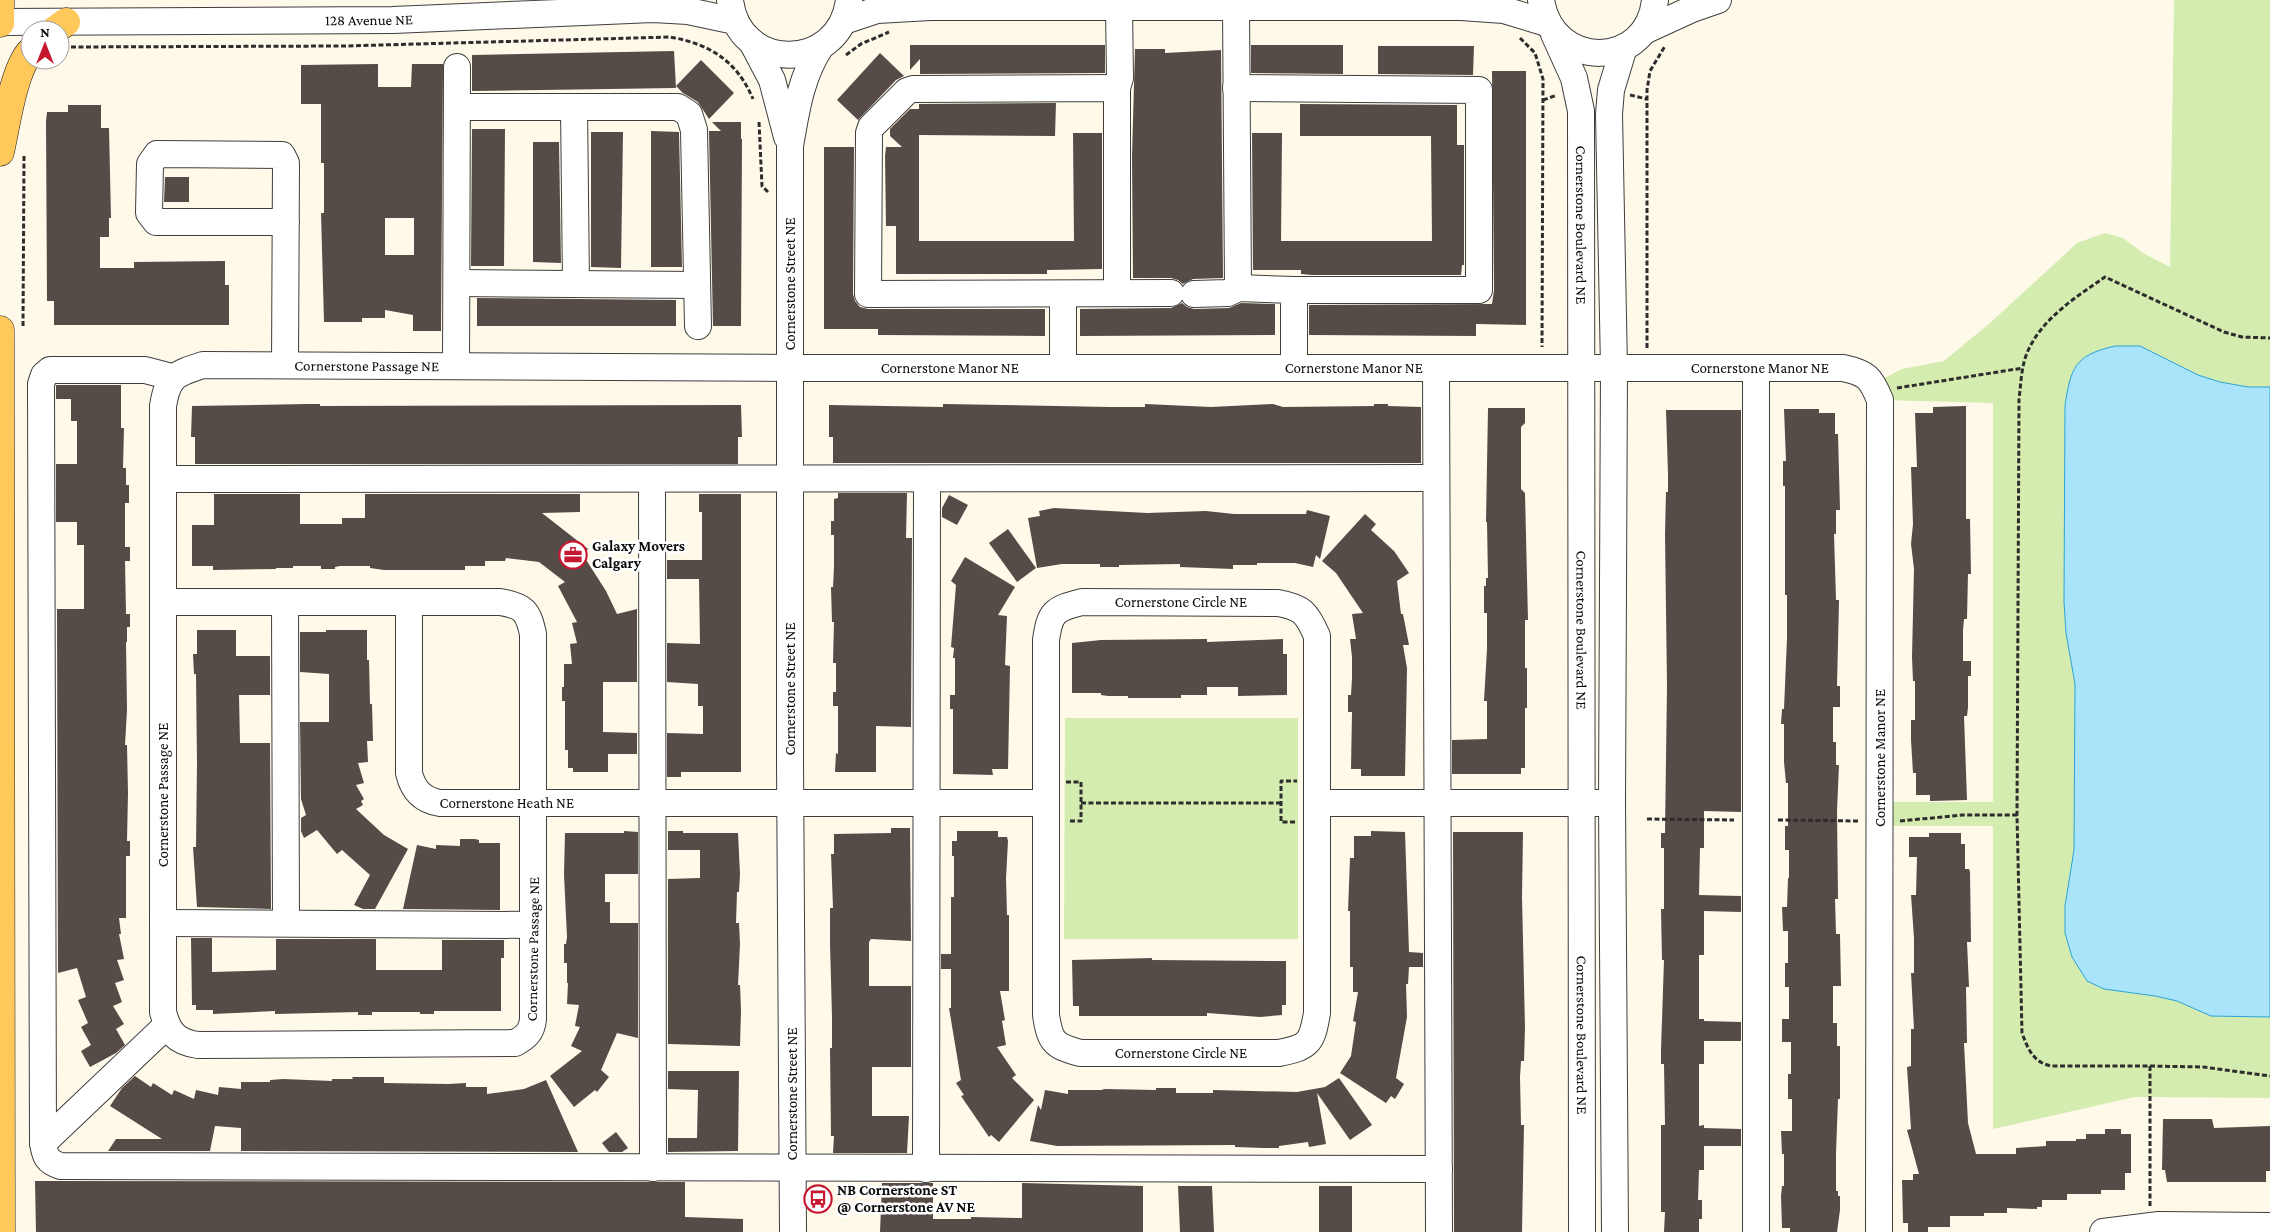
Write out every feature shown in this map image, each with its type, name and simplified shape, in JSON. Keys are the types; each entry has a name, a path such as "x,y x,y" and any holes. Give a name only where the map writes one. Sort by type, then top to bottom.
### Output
{"main road":[{"path":"0,22 0,1 12,0"},
{"path":"0,152 15,85 20,70"},
{"path":"0,330 1,1232"}],"street":[{"name":"Cornerstone Boulevard NE","path":"1616,1232 1612,803 1614,368 1610,114 1611,90 1634,39 1650,20 1655,0"},
{"path":"752,42 763,49 790,55 803,54 821,46 836,33 847,11 901,8 1483,8 1504,10 1548,19 1575,49 1600,54 1692,9 1718,0"},
{"path":"1118,293 1119,7"},
{"path":"1236,7 1238,288"},
{"name":"128 Avenue NE","path":"70,26 392,20 654,9 733,11"},
{"name":"Cornerstone Street NE","path":"733,11 772,80 790,146"},
{"name":"Cornerstone Boulevard NE","path":"1548,19 1574,78 1581,111 1582,1232"},
{"name":"128 Avenue NE","path":"0,22 20,23"},
{"name":"Cornerstone Street NE","path":"793,1232 790,803 790,146 802,84 812,59 821,46"},
{"path":"456,366 457,67"},
{"path":"1118,88 913,89 907,91 871,127 869,133 868,294 1228,293 1238,288 1294,290 1479,290 1479,90 1236,88"},
{"path":"457,107 678,107 689,114 694,130 698,326"},
{"path":"574,107 576,284"},
{"path":"285,365 286,222 286,163 282,155 157,154 150,164 149,213 156,222 286,222"},
{"path":"457,283 697,285"},
{"path":"1294,290 1294,368"},
{"path":"1063,294 1063,368"},
{"name":"Cornerstone Passage NE","path":"164,602 500,602 516,604 524,609 530,620 533,634 532,1028 525,1038 515,1043 198,1045 184,1043 172,1035 166,1026 163,1012 163,406 166,390 172,377 203,365 791,368"},
{"name":"Cornerstone Manor NE","path":"791,368 1843,368 1865,375 1874,384 1880,400 1879,1232"},
{"path":"1436,368 1439,1232"},
{"path":"1756,368 1756,1232"},
{"path":"172,377 145,370 50,370 44,375 41,384 43,1142 45,1156 52,1164 61,1166 1439,1169"},
{"path":"164,479 1436,478"},
{"path":"652,479 654,803 652,1168"},
{"path":"926,1168 927,479"},
{"path":"285,602 286,924"},
{"name":"Cornerstone Heath NE","path":"409,602 409,773 412,784 419,794 429,801 440,803 790,803"},
{"name":"Cornerstone Circle NE","path":"1082,602 1278,603 1297,606 1310,618 1317,636 1309,813 1317,1013 1313,1036 1300,1048 1279,1053 1080,1053 1062,1048 1049,1035 1046,1015 1053,812 1046,640 1049,620 1061,608 1082,602"},
{"path":"790,803 926,803 1053,812"},
{"path":"1309,813 1438,803 1612,803"},
{"path":"163,923 533,925"},
{"path":"43,1142 166,1026"},
{"path":"2103,1232 2150,1226 2176,1229 2270,1226"}],"path":[{"path":"1647,368 1647,90 1650,71 1657,56 1669,42"},
{"path":"2270,338 2242,337 2224,332 2105,277 2072,300 2055,315 2040,333 2028,352 2023,368 2019,399 2017,815 2022,1033 2028,1049 2041,1064 2050,1066 2203,1067 2270,1076"},
{"path":"1876,391 2023,368"},
{"path":"1300,781 1281,781 1281,822 1309,813"},
{"path":"1053,812 1081,821 1081,782 1060,782"},
{"path":"1081,803 1281,803"},
{"path":"1647,819 1910,821 1963,815 2017,815"},
{"path":"2150,1066 2150,1226"}],"green space":[{"path":"2174,0 2270,0 2270,1098 2135,1097 1993,1129 1993,826 1880,826 1880,802 1993,802 1993,403 1880,400 1873,384 1902,369 1944,361 1990,323 2077,243 2105,233 2123,238 2143,253 2170,267"},
{"path":"1065,718 1298,718 1298,939 1064,939"}],"water":[{"path":"2115,346 2140,346 2198,375 2220,382 2248,387 2270,387 2270,1017 2211,1016 2177,1001 2104,989 2087,981 2072,957 2065,933 2065,906 2074,850 2075,684 2066,633 2064,602 2065,405 2070,381 2077,365 2091,354"}],"building":[{"path":"910,45 1105,45 1105,73 920,74 920,59 910,70"},
{"path":"1251,45 1343,45 1343,74 1251,73"},
{"path":"1378,46 1474,46 1473,75 1378,74"},
{"path":"1135,49 1165,49 1165,53 1221,50 1223,278 1193,279 1183,284 1171,278 1133,278 1132,156"},
{"path":"674,51 676,88 472,91 472,55"},
{"path":"880,53 904,76 896,80 858,120 837,100"},
{"path":"701,60 734,93 709,119 698,102 683,93 676,86"},
{"path":"378,64 378,87 411,87 412,64 443,64 441,331 413,331 413,315 385,310 385,318 362,318 362,322 324,322 321,213 324,213 324,163 321,163 321,104 301,104 301,65","holes":["385,218 414,218 414,255 385,255"]},
{"path":"1492,71 1526,71 1526,325 1476,324 1476,336 1309,335 1309,305 1492,304 1494,290"},
{"path":"1056,103 1055,136 919,135 919,241 1074,241 1073,133 1102,133 1102,269 1047,270 1047,274 896,274 896,226 886,226 885,156 886,147 902,147 890,136 890,129 910,109 919,109 919,104"},
{"path":"1300,104 1457,105 1457,145 1464,145 1464,265 1462,265 1461,275 1312,275 1301,274 1301,270 1253,270 1252,133 1282,133 1281,241 1432,241 1431,136 1300,136"},
{"path":"68,105 101,105 101,128 109,128 111,218 109,218 109,237 100,237 100,268 134,268 134,262 225,261 225,285 229,285 229,325 54,325 54,301 47,301 46,121 47,112 68,112"},
{"path":"712,122 741,122 741,326 713,326 709,131 721,131"},
{"path":"472,129 505,129 504,266 471,266"},
{"path":"651,131 679,132 682,267 651,267"},
{"path":"591,132 623,132 621,268 591,267"},
{"path":"533,142 559,142 561,263 533,262"},
{"path":"824,147 854,147 853,294 855,301 860,307 868,309 1045,309 1045,336 878,335 878,329 824,329"},
{"path":"165,177 189,177 189,202 164,202"},
{"path":"477,298 676,300 676,326 477,326"},
{"path":"1182,303 1194,309 1229,308 1241,303 1275,304 1275,335 1080,336 1080,309 1171,308"},
{"path":"56,385 121,385 121,428 124,428 123,468 126,468 126,485 129,485 129,503 125,503 125,547 130,547 130,561 125,561 126,614 130,614 130,627 127,627 126,642 127,710 125,745 127,745 128,793 127,841 130,841 130,856 126,856 126,918 119,918 121,934 119,934 124,959 117,960 124,980 115,983 122,1002 113,1006 124,1024 116,1029 125,1045 116,1053 90,1067 81,1051 91,1045 81,1027 88,1023 78,1000 86,997 77,968 58,973 57,609 84,609 84,545 77,545 77,522 56,522 56,464 77,464 77,421 71,421 71,399 56,399"},
{"path":"320,404 320,406 741,405 742,437 738,437 738,464 195,464 195,437 191,437 192,406"},
{"path":"943,404 1145,407 1145,404 1211,407 1273,404 1283,407 1374,406 1374,404 1388,404 1388,406 1421,407 1421,463 833,463 833,437 829,437 829,405 943,407"},
{"path":"1966,406 1966,519 1970,519 1971,574 1968,574 1967,619 1964,619 1963,630 1963,661 1971,661 1971,676 1968,676 1967,716 1964,716 1967,800 1930,801 1930,795 1916,795 1916,773 1913,773 1911,740 1911,720 1915,720 1915,681 1913,681 1912,657 1914,569 1911,544 1913,524 1911,467 1917,467 1915,413 1933,413 1933,407"},
{"path":"1488,408 1525,408 1525,423 1521,427 1521,489 1525,493 1528,620 1525,620 1527,708 1525,708 1525,768 1521,768 1521,774 1452,774 1452,740 1487,739 1487,701 1484,701 1487,613 1484,613 1484,586 1486,586 1486,578 1488,578 1486,522"},
{"path":"1784,409 1819,409 1819,413 1835,413 1835,434 1838,434 1840,510 1836,510 1836,534 1834,534 1836,600 1839,600 1837,686 1840,686 1840,707 1833,707 1833,742 1836,742 1836,765 1839,765 1837,811 1838,899 1835,899 1836,934 1840,934 1841,986 1833,986 1833,1023 1837,1023 1837,1046 1840,1046 1836,1191 1838,1191 1838,1196 1840,1196 1840,1210 1837,1232 1790,1232 1790,1228 1782,1228 1781,1196 1782,1186 1784,1186 1784,1154 1782,1154 1781,1131 1792,1131 1792,1099 1788,1099 1788,1074 1791,1074 1791,1042 1782,1042 1782,1019 1789,1019 1789,987 1785,987 1785,963 1788,963 1788,931 1783,931 1782,907 1787,907 1789,878 1789,850 1785,850 1785,826 1788,826 1788,783 1786,783 1784,762 1784,724 1781,724 1782,709 1784,709 1787,638 1785,486 1783,486 1783,461 1786,461"},
{"path":"1666,410 1741,410 1741,812 1704,811 1704,848 1700,848 1699,895 1741,896 1741,912 1704,911 1704,955 1699,955 1699,1019 1704,1019 1704,1021 1741,1022 1741,1041 1704,1041 1704,1064 1699,1064 1699,1126 1704,1125 1704,1128 1741,1129 1741,1146 1704,1146 1704,1170 1699,1170 1698,1200 1702,1200 1702,1219 1699,1219 1699,1232 1664,1232 1665,1212 1661,1212 1661,1125 1665,1125 1664,1064 1661,1064 1664,960 1662,960 1661,909 1664,909 1664,848 1661,848 1661,833 1665,833 1667,686 1665,534 1668,475"},
{"path":"838,493 907,493 906,538 912,538 911,727 876,726 876,772 835,772 836,753 838,754 838,706 833,706 833,692 836,692 836,663 833,663 834,622 832,622 831,587 833,587 834,535 831,535 831,521 834,521 834,499 838,498"},
{"path":"214,494 300,494 300,524 342,524 342,518 365,518 365,494 580,494 580,512 542,513 588,549 583,555 606,591 617,614 637,609 637,682 603,682 603,732 637,733 637,754 608,754 608,772 573,772 573,768 568,768 568,750 565,750 565,701 562,701 562,687 564,687 564,664 572,664 570,644 577,643 572,623 577,622 558,586 565,582 539,562 506,558 505,561 485,561 485,566 465,566 465,570 384,570 370,568 370,566 340,566 335,567 335,569 321,569 321,566 293,566 293,568 276,569 213,570 213,566 192,566 192,525 214,525"},
{"path":"699,494 741,494 741,772 681,772 681,777 667,777 667,733 703,734 703,706 698,706 698,684 667,682 667,643 700,644 699,579 667,579 667,560 702,560 702,512 699,512"},
{"path":"949,495 968,505 957,525 942,517 942,508"},
{"path":"1054,508 1147,513 1206,511 1234,514 1306,514 1307,510 1330,516 1320,559 1316,555 1313,567 1295,563 1257,563 1257,565 1233,565 1233,569 1180,567 1180,564 1100,567 1100,564 1062,564 1037,568 1028,518 1040,516 1039,511"},
{"path":"1365,514 1376,524 1371,530 1394,551 1409,573 1397,581 1401,614 1403,614 1409,645 1403,645 1407,668 1405,776 1361,776 1361,769 1351,769 1352,712 1348,712 1348,695 1351,695 1352,678 1350,639 1356,639 1352,614 1363,613 1336,573 1322,561"},
{"path":"1008,529 1036,568 1017,582 989,543"},
{"path":"965,557 1015,587 998,615 1007,616 1005,665 1010,666 1008,769 992,769 993,775 953,774 953,709 950,709 950,695 955,695 955,658 953,658 954,648 951,647 956,585 951,581"},
{"path":"197,630 236,630 236,656 270,656 270,695 239,695 240,743 270,743 271,909 197,907 193,847 196,847 197,763 196,674 194,674 193,654 197,654"},
{"path":"326,630 367,630 367,660 369,660 373,741 367,741 368,762 358,763 364,783 356,785 364,799 361,801 363,805 356,809 384,835 408,849 375,909 363,909 354,905 370,875 342,850 337,854 317,830 304,838 301,831 301,818 306,815 301,799 300,722 329,722 329,674 300,672 300,632 326,632"},
{"path":"1207,639 1207,642 1283,639 1283,654 1287,654 1287,695 1238,696 1238,687 1207,687 1207,695 1181,695 1181,698 1128,698 1128,696 1101,695 1101,693 1072,693 1072,643 1101,640"},
{"path":"891,828 910,828 911,941 871,939 869,942 869,986 911,986 911,1067 872,1067 872,1116 909,1116 907,1153 833,1153 834,1136 831,1136 830,1048 832,1048 832,1017 830,908 833,908 831,854 834,854 834,834 891,833"},
{"path":"624,831 638,832 638,874 605,874 605,902 610,902 610,923 638,923 638,1038 617,1033 601,1070 609,1077 597,1092 595,1090 574,1107 550,1076 582,1051 571,1046 580,1027 575,1026 579,1005 567,1004 567,963 564,963 564,944 566,944 567,937 564,875 565,833 624,833"},
{"path":"668,831 683,831 683,833 738,833 740,874 739,892 737,892 736,923 739,923 740,944 738,985 740,985 741,1011 740,1046 668,1044 668,879 700,878 700,850 668,850"},
{"path":"957,831 998,831 998,837 1007,837 1008,841 1006,878 1007,915 1009,915 1009,991 1000,991 1005,1020 1002,1021 1006,1045 997,1047 1016,1075 1012,1078 1034,1100 999,1142 991,1135 989,1137 961,1096 964,1095 956,1083 961,1080 949,1008 951,1008 951,969 941,969 941,954 951,954 951,897 954,897 952,841 957,841"},
{"path":"1371,831 1405,832 1409,952 1423,953 1423,967 1409,967 1408,984 1406,984 1407,1017 1396,1078 1404,1084 1395,1099 1391,1096 1386,1103 1340,1073 1351,1056 1356,1022 1353,1021 1358,992 1353,992 1353,967 1350,967 1350,911 1348,911 1350,858 1354,858 1354,836 1371,836"},
{"path":"1453,832 1523,832 1522,897 1525,1028 1524,1061 1521,1061 1520,1077 1521,1125 1524,1125 1522,1232 1454,1232"},
{"path":"1929,833 1961,833 1961,844 1965,844 1965,869 1969,869 1970,872 1971,942 1967,942 1969,987 1966,987 1967,1043 1964,1043 1968,1123 1976,1154 2016,1154 2016,1148 2046,1146 2046,1141 2076,1141 2076,1139 2086,1139 2086,1134 2105,1134 2105,1129 2121,1129 2121,1134 2131,1134 2131,1173 2125,1173 2125,1190 2101,1190 2101,1194 2067,1194 2067,1200 2042,1200 2042,1207 2037,1207 2037,1209 2007,1208 2007,1213 1984,1213 1984,1216 1950,1216 1950,1227 1928,1227 1928,1232 1908,1232 1908,1223 1903,1223 1902,1180 1913,1180 1913,1174 1919,1174 1907,1130 1911,1129 1907,1067 1911,1066 1911,1029 1914,1029 1911,973 1914,973 1914,938 1911,895 1916,895 1917,857 1909,857 1909,837 1929,837"},
{"path":"460,839 475,839 479,840 479,843 500,843 500,910 403,909 417,845 436,849 436,845 460,846"},
{"path":"191,938 212,938 212,972 276,970 276,939 376,939 376,970 442,970 442,940 504,940 504,958 501,958 501,1011 434,1011 434,1014 420,1014 420,1012 372,1012 372,1015 358,1015 358,1012 275,1014 275,1011 213,1014 213,1010 196,1010 196,1005 192,1005"},
{"path":"1152,958 1152,960 1286,961 1286,1005 1282,1005 1282,1015 1260,1017 1207,1013 1207,1016 1079,1016 1079,1006 1073,1006 1072,960"},
{"path":"668,1071 739,1071 738,1151 668,1152 668,1138 697,1138 698,1090 668,1089"},
{"path":"135,1076 151,1087 153,1083 172,1095 174,1090 194,1099 196,1090 218,1095 219,1087 241,1089 241,1082 270,1082 270,1080 283,1079 332,1081 332,1079 353,1079 352,1077 384,1077 384,1083 466,1083 466,1087 487,1087 487,1094 524,1089 546,1080 578,1152 241,1151 241,1128 215,1126 210,1151 108,1151 116,1139 162,1139 110,1106 122,1088"},
{"path":"1339,1078 1372,1125 1350,1140 1317,1093 1326,1144 1309,1147 1308,1142 1279,1146 1279,1148 1263,1148 1235,1147 1235,1145 1057,1146 1030,1141 1038,1105 1041,1110 1045,1090 1068,1094 1068,1090 1156,1090 1156,1088 1176,1088 1176,1093 1213,1093 1213,1090 1297,1092 1325,1087"},
{"path":"2163,1119 2212,1119 2214,1128 2270,1126 2270,1171 2266,1171 2266,1182 2167,1182 2165,1170 2162,1170"},
{"path":"616,1132 628,1148 622,1152 609,1152 602,1143"},
{"path":"35,1181 685,1182 685,1217 743,1219 743,1232 36,1232"},
{"path":"882,1183 933,1183 933,1219 971,1219 971,1217 1022,1218 1022,1183 1143,1186 1143,1232 880,1232"},
{"path":"1178,1186 1212,1186 1214,1232 1180,1232"},
{"path":"1319,1186 1352,1186 1352,1232 1319,1232"}],"place":[{"name":"Galaxy Movers Calgary","path":"573,555"},
{"name":"NB Cornerstone ST @ Cornerstone AV NE","path":"818,1199"}]}
